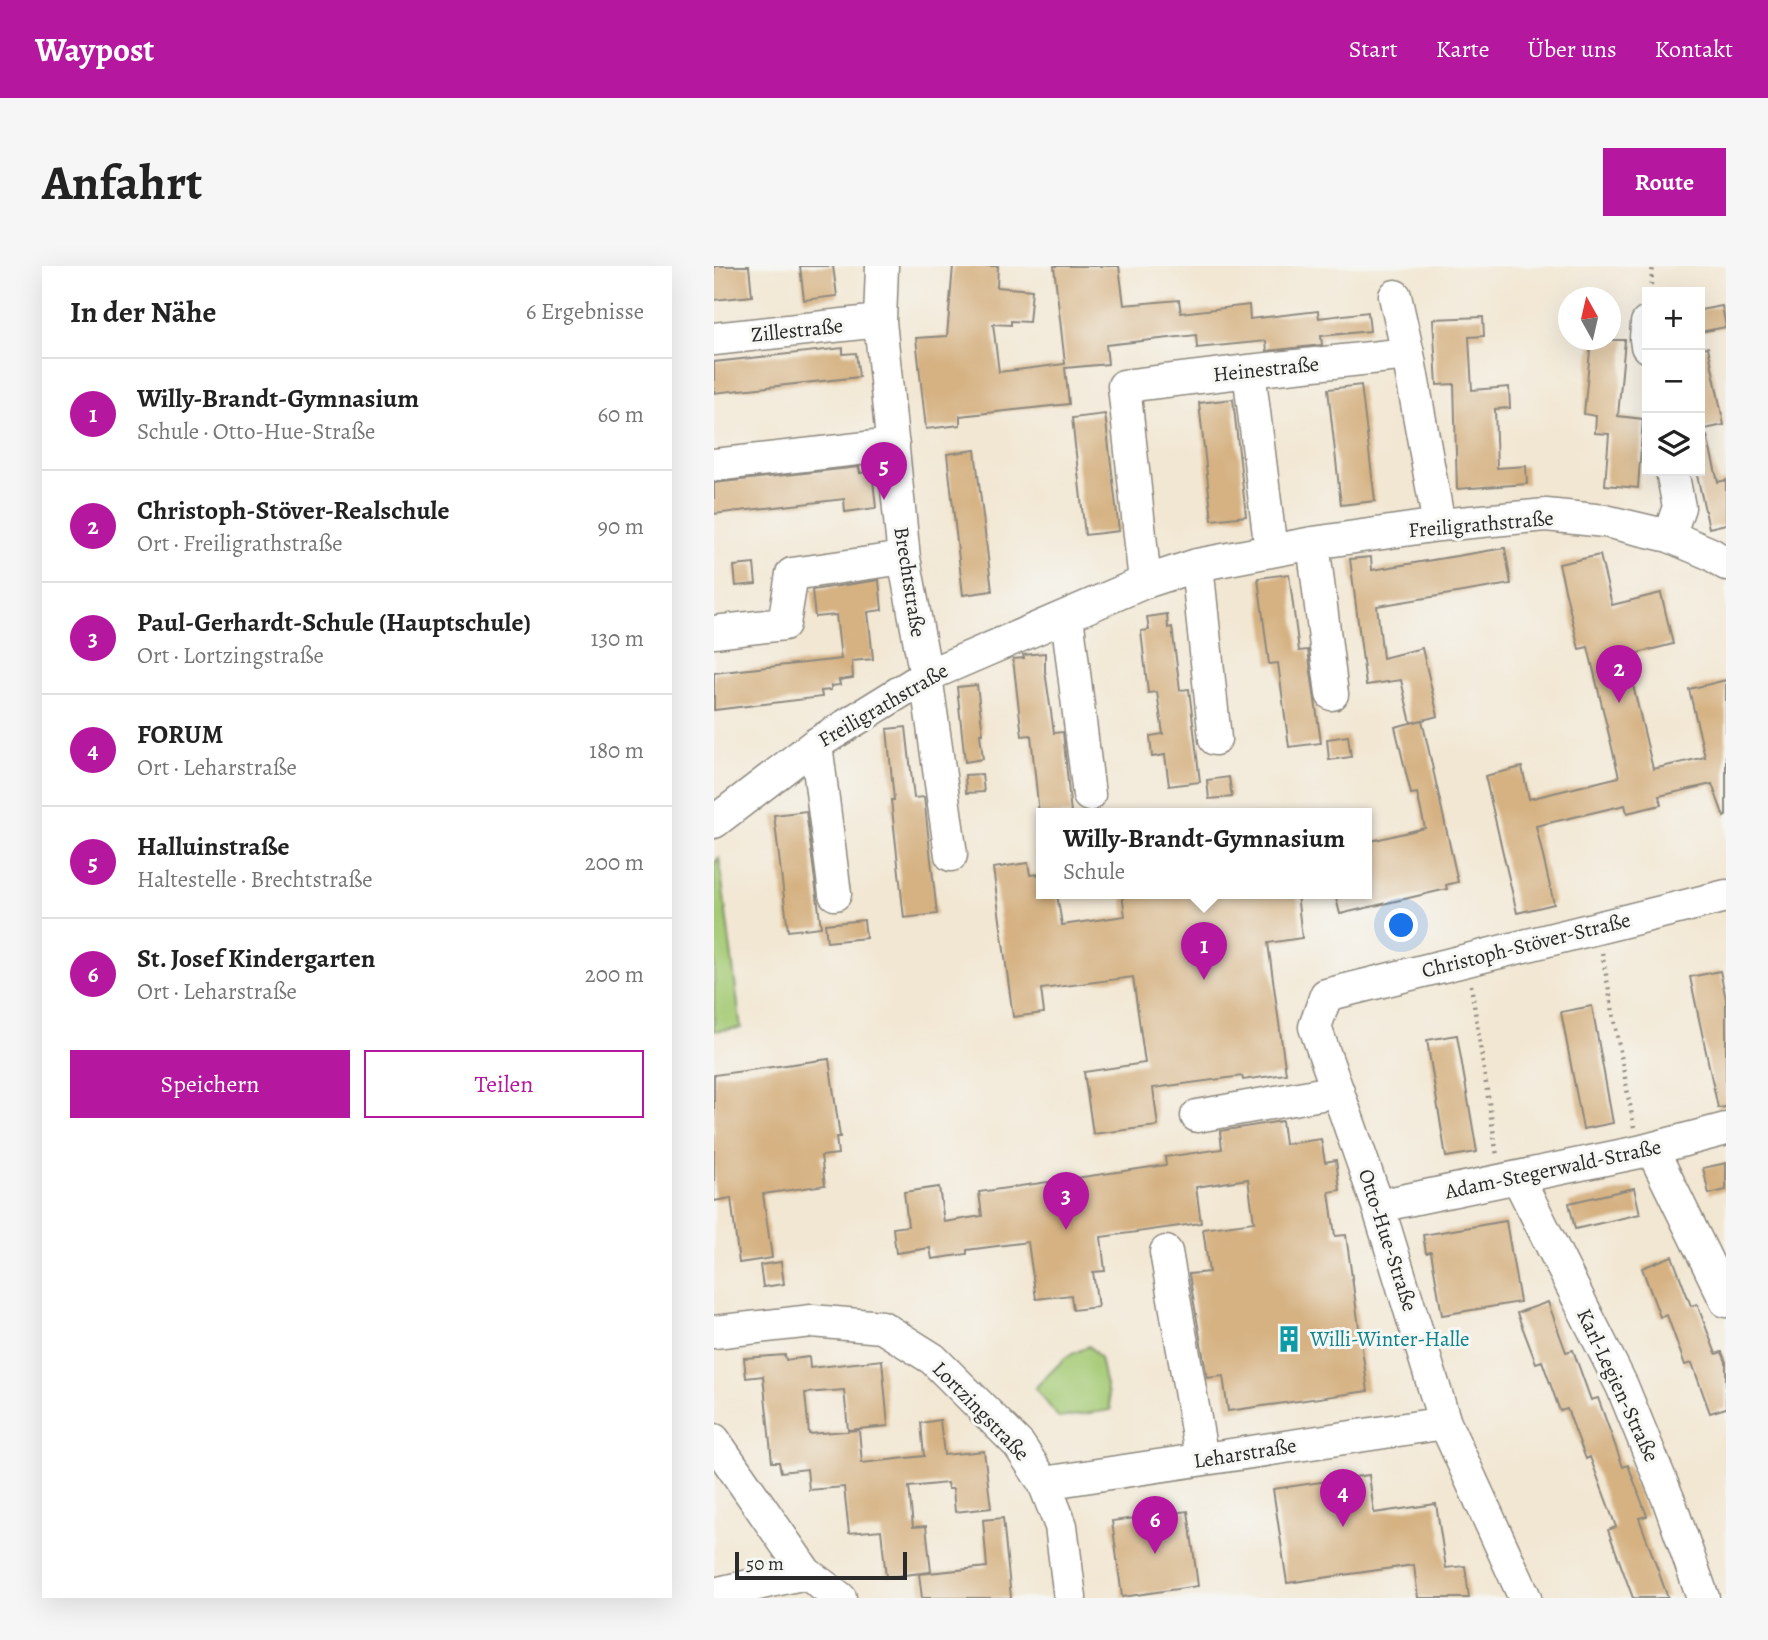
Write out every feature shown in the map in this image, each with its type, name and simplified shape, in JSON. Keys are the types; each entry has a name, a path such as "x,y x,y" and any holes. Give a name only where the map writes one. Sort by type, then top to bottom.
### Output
{"street":[{"name":"Brechtstraße","path":"882,266 880,321 904,558 926,676 950,855"},
{"path":"1395,296 1439,526"},
{"name":"Zillestraße","path":"714,339 880,321"},
{"name":"Heinestraße","path":"1145,582 1124,386 1408,354"},
{"path":"1249,371 1271,551"},
{"path":"714,465 893,445"},
{"path":"1669,536 1679,507 1673,476"},
{"name":"Freiligrathstraße","path":"714,822 816,744 926,676 1145,582 1197,565 1313,543 1546,515 1605,521 1669,536 1711,554 1726,564"},
{"path":"1313,543 1332,694"},
{"path":"714,632 784,624 792,573 904,558"},
{"path":"1197,565 1215,739"},
{"path":"1067,616 1089,795"},
{"path":"816,744 835,894"},
{"name":"Christoph-Stöver-Straße","path":"1326,995 1726,896"},
{"name":"Otto-Hue-Straße","path":"1326,995 1315,1027 1378,1206 1445,1423 1525,1598"},
{"path":"1197,1115 1338,1091"},
{"name":"Adam-Stegerwald-Straße","path":"1378,1206 1646,1151 1726,1129"},
{"path":"1646,1151 1726,1301"},
{"name":"Karl-Legien-Straße","path":"1510,1180 1622,1386 1669,1501 1703,1598"},
{"path":"1166,1252 1202,1459"},
{"name":"Lortzingstraße","path":"714,1332 812,1321 882,1327 933,1359 1019,1445 1044,1483 1061,1526 1070,1598"},
{"name":"Leharstraße","path":"1044,1483 1445,1423"},
{"path":"714,1440 806,1573 840,1598"},
{"path":"714,1594 806,1573"}],"path":[{"path":"1651,287 1653,266"},
{"path":"1597,928 1646,1151"},
{"path":"1467,960 1510,1180"}],"green space":[{"path":"719,858 741,1028 714,1031 714,863"},
{"path":"1089,1346 1100,1358 1111,1410 1059,1418 1035,1388 1066,1357"}],"building":[{"path":"714,266 749,266 752,296 714,300"},
{"path":"800,266 833,266 837,296 804,300"},
{"path":"953,266 998,266 997,287 1032,290 1029,322 993,324 999,372 1065,364 1054,266 1119,266 1124,305 1179,300 1181,313 1249,305 1250,319 1318,311 1319,318 1368,312 1370,331 1321,336 1322,345 1267,351 1266,341 1197,348 1196,335 1106,345 1108,364 1065,368 1069,404 960,416 960,425 926,429 916,338 947,336"},
{"path":"1722,306 1726,327 1705,331 1705,309"},
{"path":"1483,317 1484,336 1469,337 1472,390 1509,387 1510,408 1495,409 1497,468 1526,466 1527,484 1457,489 1454,384 1437,385 1433,319"},
{"path":"1621,340 1625,340 1618,416 1642,419 1638,488 1605,485 1609,434 1595,433 1596,416 1584,414 1590,350 1621,350"},
{"path":"1708,347 1724,425 1705,429 1705,350"},
{"path":"843,348 843,354 856,353 859,377 714,393 714,362"},
{"path":"1361,385 1375,501 1341,505 1328,389"},
{"path":"1233,399 1246,516 1212,520 1199,403"},
{"path":"1105,414 1119,531 1085,535 1072,418"},
{"path":"1705,436 1718,482 1726,480 1726,524 1709,528 1697,476 1705,476"},
{"path":"975,450 992,591 963,595 947,454"},
{"path":"859,467 860,473 872,471 876,508 845,512 844,499 714,514 714,483"},
{"path":"1505,548 1511,584 1377,606 1383,658 1422,648 1438,716 1411,723 1401,680 1366,685 1350,559 1371,557 1372,570"},
{"path":"1600,555 1612,605 1661,593 1673,644 1626,656 1653,769 1705,757 1689,689 1726,680 1726,816 1724,817 1712,784 1659,796 1661,805 1627,813 1625,805 1536,826 1554,904 1517,913 1485,776 1522,767 1529,799 1619,777 1588,647 1579,649 1559,564"},
{"path":"754,564 756,584 736,586 734,566"},
{"path":"1289,574 1299,651 1308,650 1321,743 1289,747 1278,663 1269,664 1258,578"},
{"path":"879,580 882,610 868,612 873,659 852,661 853,678 839,680 840,685 821,691 822,697 714,710 714,673 841,659 836,615 815,617 812,590"},
{"path":"1167,614 1168,628 1172,627 1180,690 1189,689 1200,782 1169,786 1165,755 1152,757 1150,736 1163,734 1157,692 1148,693 1141,631 1149,630 1147,617"},
{"path":"1045,653 1054,733 1063,732 1070,808 1038,808 1031,735 1022,736 1013,659 1024,658 1023,655"},
{"path":"977,685 983,759 965,762 957,687"},
{"path":"1422,720 1458,882 1446,885 1447,889 1340,914 1336,899 1372,899 1372,841 1425,828 1417,793 1411,794 1395,727"},
{"path":"906,727 914,798 924,797 937,914 904,918 891,800 894,800 887,729"},
{"path":"1348,736 1351,757 1329,760 1327,739"},
{"path":"982,774 984,792 966,793 965,775"},
{"path":"1229,777 1232,797 1209,799 1207,780"},
{"path":"806,811 821,927 788,931 774,815"},
{"path":"1028,863 1030,875 1036,874 1036,899 1058,899 1062,925 1125,916 1123,899 1298,899 1302,938 1268,943 1286,1074 1243,1080 1242,1076 1153,1088 1158,1126 1093,1134 1084,1072 1145,1063 1133,977 1041,989 1044,1013 1013,1017 993,868"},
{"path":"864,920 866,938 827,942 825,924"},
{"path":"1720,971 1726,999 1726,1107 1718,1108 1690,977"},
{"path":"1592,1006 1613,1123 1583,1129 1561,1012"},
{"path":"1457,1035 1477,1152 1446,1157 1427,1040"},
{"path":"829,1059 840,1137 836,1137 838,1154 821,1156 825,1185 763,1194 772,1258 739,1263 731,1198 714,1201 714,1075"},
{"path":"1282,1121 1285,1144 1321,1139 1325,1162 1336,1160 1340,1190 1329,1192 1335,1236 1346,1235 1368,1391 1228,1411 1223,1376 1207,1378 1189,1274 1209,1272 1203,1229 1254,1222 1248,1179 1196,1187 1201,1223 1101,1237 1105,1271 1093,1272 1098,1307 1073,1310 1071,1295 1036,1299 1028,1242 967,1250 967,1254 932,1259 930,1248 896,1253 893,1228 908,1226 904,1192 939,1187 944,1222 982,1216 979,1192 1166,1165 1165,1157 1222,1149 1220,1131"},
{"path":"1726,1163 1726,1190 1709,1194 1703,1168"},
{"path":"1634,1188 1640,1214 1575,1229 1569,1203"},
{"path":"1506,1221 1520,1302 1442,1315 1431,1252 1426,1253 1423,1235"},
{"path":"1672,1256 1691,1306 1697,1304 1716,1354 1722,1352 1726,1362 1726,1408 1710,1413 1692,1363 1685,1365 1667,1315 1660,1317 1642,1268"},
{"path":"781,1262 784,1284 763,1287 760,1265"},
{"path":"1548,1302 1566,1352 1573,1350 1591,1400 1598,1398 1623,1467 1628,1465 1647,1516 1639,1518 1668,1598 1633,1598 1608,1530 1616,1527 1590,1457 1586,1459 1567,1409 1560,1411 1542,1361 1536,1363 1517,1313"},
{"path":"785,1355 786,1360 809,1357 810,1368 882,1360 888,1426 848,1430 844,1390 805,1393 809,1434 859,1430 862,1463 924,1456 921,1423 940,1420 944,1455 984,1451 991,1508 955,1512 953,1489 948,1489 947,1483 909,1487 913,1527 926,1526 931,1572 886,1577 881,1530 849,1533 844,1487 809,1490 807,1469 781,1472 779,1462 772,1462 763,1376 746,1378 744,1358"},
{"path":"1369,1475 1374,1513 1436,1504 1446,1568 1465,1566 1469,1598 1418,1598 1414,1565 1287,1583 1273,1489"},
{"path":"1188,1511 1198,1586 1122,1597 1112,1521"},
{"path":"1003,1518 1011,1598 922,1598 919,1574 987,1567 983,1520"}],"place":[{"name":"Halluinstraße","path":"884,500"},
{"name":"Christoph-Stöver-Realschule","path":"1619,703"},
{"name":"Willy-Brandt-Gymnasium","path":"1204,980"},
{"name":"Paul-Gerhardt-Schule (Hauptschule)","path":"1066,1230"},
{"name":"Willi-Winter-Halle","path":"1289,1339"},
{"name":"FORUM","path":"1343,1527"},
{"name":"St. Josef Kindergarten","path":"1155,1554"}]}
